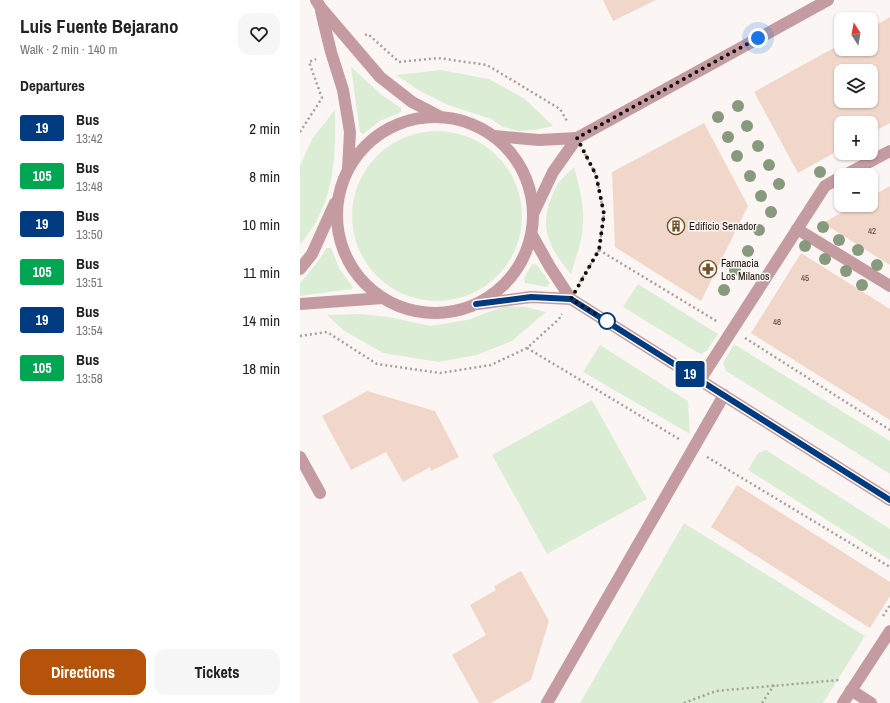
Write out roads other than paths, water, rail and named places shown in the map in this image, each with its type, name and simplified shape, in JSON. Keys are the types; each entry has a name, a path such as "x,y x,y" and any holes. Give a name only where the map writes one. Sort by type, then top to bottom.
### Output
{"street":[{"path":"494,136 539,140 577,138 828,0"},
{"path":"318,4 380,77 412,102 439,116 468,122 494,136 515,156 529,183 534,212 532,235 521,263 502,287 476,304"},
{"path":"318,4 343,90 350,132 348,168"},
{"path":"300,269 312,254 348,168 364,146 386,129 411,119 439,116"},
{"path":"534,212 553,172 577,138"},
{"path":"858,168 890,151"},
{"path":"700,380 825,186 834,181"},
{"path":"338,194 336,218 340,242 350,264 361,278 383,298 405,308 429,313 453,311 476,304 531,297 571,299"},
{"path":"797,229 890,286"},
{"path":"532,235 550,267 571,299 890,500"},
{"path":"300,304 383,298"},
{"path":"547,703 724,395"},
{"path":"300,457 320,493"},
{"path":"844,703 890,630"},
{"path":"851,690 872,703"}],"place":[{"name":"Edificio Senador","path":"676,226"},
{"name":"Farmacia Los Milanos","path":"708,269"}]}
